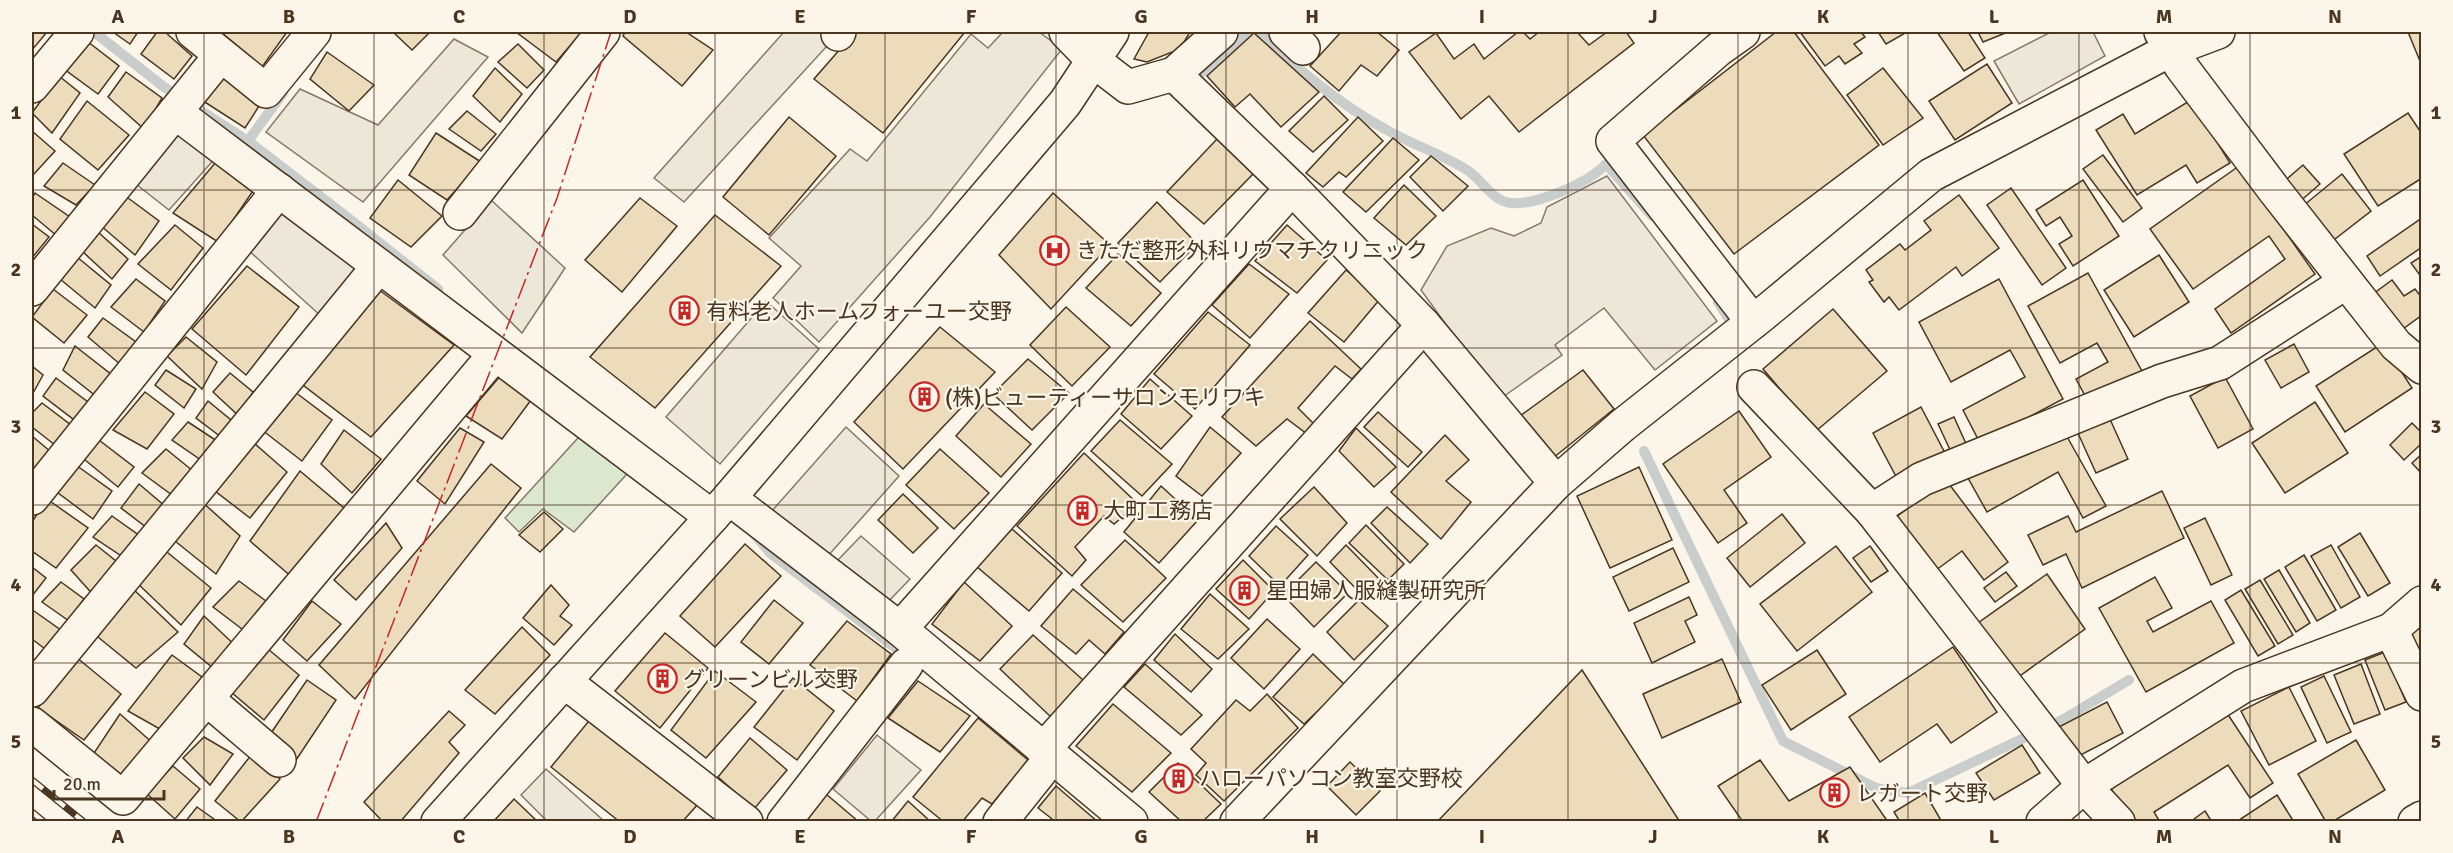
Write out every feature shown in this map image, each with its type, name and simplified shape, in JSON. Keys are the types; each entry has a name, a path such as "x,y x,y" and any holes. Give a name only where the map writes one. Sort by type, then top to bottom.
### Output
{"street":[{"path":"193,32 266,91 314,32"},
{"path":"460,213 603,32"},
{"path":"1066,32 1094,61 1128,87 1174,74 1221,32"},
{"path":"438,822 721,508 1058,112 1112,32"},
{"path":"1237,822 1556,483 1623,425 1753,322 1931,175 2166,41 2218,32"},
{"path":"32,86 75,34"},
{"path":"1725,37 1613,141 1753,322"},
{"path":"2166,41 2346,282 2396,345 2421,367"},
{"path":"32,289 221,55"},
{"path":"1174,74 1292,189 1424,325 1556,483"},
{"path":"176,111 495,354 900,629 1041,761 1131,822"},
{"path":"900,629 1292,189"},
{"path":"32,498 279,190"},
{"path":"32,690 379,266"},
{"path":"1872,511 1922,479 2162,381 2220,363 2346,282"},
{"path":"1000,822 1041,761 1424,325"},
{"path":"32,724 123,798 495,354"},
{"path":"1754,387 1872,511 2084,786 2118,822"},
{"path":"2043,822 2084,786 2243,686 2391,630 2421,603"},
{"path":"2391,630 2421,694"},
{"path":"784,822 906,665"},
{"path":"564,681 746,822"},
{"path":"207,699 279,760"},
{"path":"2415,822 2421,818"}],"green space":[{"path":"587,428 636,464 574,532 543,509 519,532 505,518"}],"shaded area":[{"path":"784,32 835,32 838,34 684,202 654,178"},
{"path":"1003,32 1039,32 1062,49 930,217 819,342 773,298 801,266 769,238 850,149 867,161 971,34 988,48"},
{"path":"2051,32 2093,32 2105,56 2019,104 1994,61"},
{"path":"454,39 488,57 363,202 266,132 300,89 378,125"},
{"path":"181,127 219,154 169,210 132,181"},
{"path":"1607,176 1717,321 1655,370 1604,308 1555,345 1562,355 1500,399 1421,290 1447,246 1491,228 1514,236 1541,223 1547,207"},
{"path":"491,200 565,268 522,333 443,255"},
{"path":"282,206 365,266 322,317 247,249"},
{"path":"766,301 819,349 720,464 666,417"},
{"path":"846,427 899,476 827,557 771,512"},
{"path":"861,536 910,579 885,605 838,560"},
{"path":"877,735 921,770 875,821 871,821 833,789"},
{"path":"546,769 604,821 547,821 521,795"}],"building":[{"path":"32,32 47,32 32,50"},
{"path":"113,32 138,32 130,44"},
{"path":"157,32 165,32 192,56 174,79 141,54"},
{"path":"221,32 287,32 262,67"},
{"path":"393,32 430,32 412,50"},
{"path":"516,32 582,32 556,62"},
{"path":"625,32 686,32 713,50 682,86 623,36"},
{"path":"855,32 965,32 883,133 814,79"},
{"path":"1149,32 1190,32 1180,49 1147,62 1134,59"},
{"path":"1341,32 1377,32 1399,50 1377,76 1361,65 1339,91 1310,66"},
{"path":"1518,32 1523,32 1530,39 1539,32 1577,32 1589,45 1607,32 1626,32 1634,43 1519,132 1489,96 1461,119 1409,52 1436,33 1454,59 1474,44 1484,59"},
{"path":"1776,32 1794,32 1879,145 1734,254 1643,135"},
{"path":"1800,32 1861,32 1865,37 1854,44 1862,53 1845,64 1839,56 1825,66"},
{"path":"1878,32 1907,32 1886,44"},
{"path":"1937,32 1968,32 1985,58 1964,71"},
{"path":"1978,32 2008,32 1983,42"},
{"path":"2408,32 2422,32 2422,66"},
{"path":"1254,33 1319,92 1281,127 1250,94 1235,107 1207,76"},
{"path":"83,38 119,66 98,94 60,66"},
{"path":"518,44 544,70 527,88 498,62"},
{"path":"327,52 374,85 349,111 310,79"},
{"path":"1987,64 2012,103 1955,140 1929,101"},
{"path":"495,68 522,94 500,122 473,96"},
{"path":"1883,68 1923,118 1883,145 1847,95"},
{"path":"126,72 162,98 144,129 108,97"},
{"path":"218,73 261,103 245,128 197,97"},
{"path":"59,76 80,93 52,133 32,113"},
{"path":"1324,96 1348,120 1313,152 1289,131"},
{"path":"2191,100 2230,163 2197,183 2186,165 2137,195 2096,130 2123,114 2135,134"},
{"path":"87,101 129,135 98,170 60,139"},
{"path":"467,111 496,134 481,151 449,129"},
{"path":"2408,113 2422,134 2422,178 2378,206 2344,154"},
{"path":"789,117 836,156 769,235 723,197"},
{"path":"1358,117 1383,141 1346,177 1339,172 1323,187 1306,173"},
{"path":"32,131 55,151 34,174 32,172"},
{"path":"436,133 481,162 447,200 409,175"},
{"path":"1393,138 1419,160 1366,212 1343,192"},
{"path":"1217,139 1254,173 1204,224 1167,192"},
{"path":"2103,155 2142,208 2123,222 2083,169"},
{"path":"1431,156 1468,186 1443,211 1410,177"},
{"path":"216,162 255,188 218,242 173,213"},
{"path":"63,163 95,185 76,205 44,186"},
{"path":"2303,165 2320,184 2297,204 2280,185"},
{"path":"2239,166 2315,274 2231,333 2215,309 2285,259 2269,236 2193,289 2150,229"},
{"path":"2342,174 2371,211 2326,246 2298,210"},
{"path":"398,180 442,216 411,247 370,218"},
{"path":"2083,180 2119,236 2073,266 2059,244 2072,236 2060,217 2046,226 2036,210"},
{"path":"1404,185 1436,216 1406,245 1374,218"},
{"path":"2011,188 2066,268 2042,285 1987,205"},
{"path":"35,193 70,217 57,236 32,215 32,198"},
{"name":"きただ整形外科リウマチクリニック","path":"1053,193 1110,245 1051,309 999,255"},
{"path":"124,195 159,221 135,255 100,225"},
{"path":"1959,195 1999,248 1962,276 1956,267 1899,310 1889,297 1884,302 1869,282 1873,280 1866,270 1900,244 1905,250 1931,230 1924,221"},
{"path":"640,198 677,226 622,292 585,260"},
{"path":"1157,202 1197,244 1160,282 1118,243"},
{"name":"有料老人ホームフォーユー交野","path":"715,215 781,266 655,408 590,357"},
{"path":"2422,218 2422,247 2380,276 2367,256"},
{"path":"32,224 49,237 32,258"},
{"path":"175,225 203,248 171,290 138,264"},
{"path":"1287,225 1327,260 1297,293 1255,261"},
{"path":"98,232 128,259 112,279 82,251"},
{"path":"1118,254 1161,293 1131,326 1086,288"},
{"path":"2159,255 2189,302 2134,337 2104,290"},
{"path":"2422,256 2422,278 2411,263"},
{"path":"77,257 111,285 95,308 60,279"},
{"path":"1249,264 1289,294 1250,338 1212,305"},
{"path":"247,266 299,307 246,375 192,329"},
{"path":"1346,270 1380,299 1344,342 1308,313"},
{"path":"2088,273 2143,373 2089,403 2076,379 2108,362 2097,343 2060,363 2028,306"},
{"path":"136,279 165,301 144,332 111,307"},
{"path":"1999,279 2063,399 1980,443 1963,410 2025,377 2010,350 1951,382 1919,322"},
{"path":"2392,280 2404,296 2415,289 2422,298 2422,315 2396,334 2369,297"},
{"path":"375,287 454,345 371,437 299,382"},
{"path":"53,289 87,315 64,343 32,317"},
{"path":"1066,307 1110,347 1072,386 1030,345"},
{"path":"1833,309 1887,371 1816,431 1763,369"},
{"path":"1208,312 1250,345 1195,409 1154,374"},
{"path":"103,318 136,342 121,365 88,337"},
{"path":"1310,321 1361,369 1352,379 1335,366 1298,408 1315,425 1307,434 1287,419 1256,446 1222,417"},
{"name":"(株)ビューティーサロンモリワキ","path":"940,327 995,372 903,469 854,422"},
{"path":"186,337 217,362 202,389 167,356"},
{"path":"2383,343 2412,388 2345,432 2316,386"},
{"path":"2294,344 2309,372 2281,388 2265,360"},
{"path":"75,346 112,375 97,397 63,370"},
{"path":"1028,359 1069,393 1032,430 993,394"},
{"path":"32,366 43,375 32,395"},
{"path":"166,370 196,389 184,408 155,385"},
{"path":"1583,370 1614,409 1553,458 1520,416"},
{"path":"230,373 253,392 240,417 213,392"},
{"path":"502,374 531,400 502,439 466,416"},
{"path":"2225,377 2253,429 2218,448 2190,396"},
{"path":"56,378 88,402 77,422 43,396"},
{"path":"1150,379 1192,416 1161,449 1121,414"},
{"path":"145,392 174,414 147,449 113,430"},
{"path":"295,392 332,420 302,461 262,430"},
{"path":"208,401 231,420 221,437 196,418"},
{"path":"2315,402 2348,453 2285,493 2252,443"},
{"path":"42,403 71,425 55,445 32,427 32,413"},
{"path":"984,404 1031,444 1001,477 956,436"},
{"path":"1921,407 1947,457 1899,482 1873,433"},
{"path":"1739,411 1771,457 1724,490 1747,523 1718,543 1663,464"},
{"path":"1378,412 1422,452 1408,467 1364,427"},
{"path":"1954,417 1967,446 1952,454 1938,424"},
{"path":"2109,417 2128,459 2096,473 2077,431"},
{"path":"1120,420 1172,464 1142,496 1091,451"},
{"path":"188,422 217,441 201,460 172,440"},
{"path":"2412,423 2422,433 2422,443 2404,460 2390,445"},
{"path":"2061,426 2106,506 2083,518 2058,472 1987,512 1968,478"},
{"path":"1210,427 1241,453 1202,496 1176,476"},
{"path":"460,428 484,442 445,504 417,481"},
{"path":"1356,428 1396,467 1374,487 1339,451"},
{"path":"344,430 381,459 352,493 321,464"},
{"path":"1445,435 1469,460 1446,481 1471,502 1441,539 1391,492"},
{"path":"32,436 51,452 32,475"},
{"path":"95,437 134,467 118,487 79,455"},
{"path":"253,442 287,472 250,518 215,491"},
{"path":"166,449 193,471 172,495 142,473"},
{"path":"940,449 989,493 954,529 906,485"},
{"name":"大町工務店","path":"1084,453 1138,504 1114,524 1104,516 1075,547 1086,560 1072,576 1017,526"},
{"path":"2422,454 2422,474 2412,463"},
{"path":"73,463 112,491 93,519 50,487"},
{"path":"491,464 521,488 355,699 319,665"},
{"path":"1639,467 1672,540 1610,568 1577,496"},
{"path":"300,471 350,513 293,578 250,541"},
{"path":"1946,480 2008,562 1984,580 1962,551 1932,573 1892,520"},
{"path":"139,484 166,507 151,531 121,508"},
{"path":"1161,486 1198,520 1159,563 1124,532"},
{"path":"1314,487 1347,523 1317,556 1280,519"},
{"path":"2162,491 2184,538 2082,588 2066,554 2043,565 2028,535 2068,516 2076,532"},
{"path":"903,494 938,528 913,553 878,520"},
{"path":"47,499 88,528 56,568 32,551 32,522"},
{"path":"201,501 240,536 216,574 170,537"},
{"path":"1387,507 1428,544 1410,563 1371,523"},
{"path":"544,512 563,529 540,552 519,535"},
{"path":"1782,514 1805,543 1750,587 1727,558"},
{"path":"112,516 140,536 123,557 93,537"},
{"path":"2205,518 2232,575 2211,585 2184,528"},
{"path":"386,523 402,548 356,600 334,580"},
{"path":"1366,525 1404,564 1388,580 1349,543"},
{"path":"1276,526 1308,555 1280,586 1249,556"},
{"path":"1012,529 1062,573 1029,611 976,566"},
{"path":"2360,533 2390,583 2368,596 2338,547"},
{"path":"1125,540 1166,578 1123,622 1081,585"},
{"path":"745,544 781,576 715,647 680,616"},
{"path":"96,545 121,565 97,599 71,570"},
{"path":"1346,545 1382,582 1367,600 1330,562"},
{"path":"2331,545 2360,597 2341,608 2311,556"},
{"path":"1836,546 1872,592 1797,651 1760,604"},
{"path":"1870,546 1888,571 1871,582 1853,558"},
{"path":"162,548 211,588 181,625 135,581"},
{"path":"1673,548 1689,582 1629,611 1613,577"},
{"path":"2304,555 2336,610 2317,621 2285,567"},
{"name":"星田婦人服縫製研究所","path":"1243,560 1274,591 1249,619 1216,589"},
{"path":"1316,562 1348,593 1314,627 1283,595"},
{"path":"32,567 46,578 32,596"},
{"path":"2279,570 2310,623 2296,632 2264,579"},
{"path":"2006,572 2017,586 1995,602 1984,588"},
{"path":"2047,574 2085,629 2017,678 1978,623"},
{"path":"2155,577 2172,608 2147,621 2153,632 2211,601 2234,643 2146,692 2099,608"},
{"path":"2260,580 2293,635 2278,644 2245,589"},
{"path":"239,581 274,607 250,635 213,607"},
{"path":"61,582 84,599 69,621 42,602"},
{"path":"964,582 1012,626 980,661 932,624"},
{"path":"551,585 569,605 560,616 572,625 554,645 523,618"},
{"path":"130,586 178,632 136,668 93,633"},
{"path":"1073,589 1124,632 1105,654 1089,640 1076,654 1041,626"},
{"path":"2241,590 2275,646 2258,656 2225,600"},
{"path":"1210,594 1249,629 1218,659 1181,629"},
{"path":"1689,597 1697,615 1685,621 1695,642 1652,663 1634,623"},
{"path":"774,600 803,623 769,664 741,642"},
{"path":"1359,600 1388,626 1354,660 1327,632"},
{"path":"312,601 341,624 307,661 283,640"},
{"path":"34,611 65,633 49,652 32,639 32,613"},
{"path":"204,616 240,650 219,673 184,644"},
{"path":"1267,619 1300,649 1264,689 1231,658"},
{"path":"847,621 891,654 857,701 810,665"},
{"path":"2422,622 2422,664 2401,637"},
{"path":"522,627 550,655 495,714 465,690"},
{"name":"グリーンビル交野","path":"665,633 708,668 660,728 615,691"},
{"path":"1175,634 1212,669 1191,692 1154,660"},
{"path":"1033,635 1083,680 1051,717 1000,669"},
{"path":"1953,647 1997,712 1951,743 1937,724 1880,762 1849,717"},
{"path":"268,649 299,675 264,720 231,692"},
{"path":"1817,650 1846,694 1791,730 1762,685"},
{"path":"2385,652 2406,702 2385,710 2365,660"},
{"path":"1313,654 1345,685 1304,724 1273,697"},
{"path":"172,655 202,677 165,732 128,711"},
{"path":"76,657 121,694 84,740 38,708"},
{"path":"1722,659 1741,702 1662,738 1643,694"},
{"path":"1145,664 1202,715 1181,735 1124,687"},
{"path":"2361,664 2380,714 2354,724 2334,675"},
{"path":"1582,670 1680,822 1437,822"},
{"path":"715,671 756,702 706,758 671,730"},
{"path":"2324,676 2351,732 2327,743 2301,687"},
{"path":"793,678 834,711 797,760 754,727"},
{"path":"307,680 336,700 296,760 269,736"},
{"path":"918,681 970,716 940,752 888,718"},
{"path":"2289,687 2316,741 2269,765 2241,711"},
{"path":"1267,694 1298,728 1224,801 1196,775 1206,763 1191,749 1236,700 1250,711"},
{"path":"2107,702 2123,733 2071,760 2055,729"},
{"path":"1113,704 1171,753 1132,792 1076,746"},
{"path":"2223,707 2273,783 2250,798 2228,765 2154,812 2160,822 2132,822 2107,782"},
{"path":"449,711 465,725 449,742 459,753 400,822 383,822 364,802"},
{"path":"120,714 155,745 124,779 94,753"},
{"path":"593,716 699,803 682,822 620,822 551,767"},
{"path":"978,718 1028,760 992,804 982,798 962,822 944,822 913,797"},
{"path":"204,737 233,754 210,785 183,758"},
{"path":"750,738 787,770 754,809 718,777"},
{"path":"2356,740 2385,790 2332,822 2326,822 2298,774"},
{"path":"2022,745 2040,773 1994,800 1976,773"},
{"path":"252,754 280,779 241,822 215,801"},
{"name":"レガート交野","path":"1760,760 1789,801 1850,767 1888,822 1743,822 1718,786"},
{"path":"1350,762 1380,791 1356,815 1327,786"},
{"name":"ハローパソコン教室交野校","path":"1178,763 1221,804 1202,822 1182,822 1149,792"},
{"path":"173,766 200,789 175,819 146,793"},
{"path":"1056,786 1098,822 1056,822 1038,808"},
{"path":"1925,793 1942,822 1900,822 1894,812"},
{"path":"826,794 859,822 803,822"},
{"path":"2277,795 2294,822 2236,822"},
{"path":"514,799 538,822 493,822"},
{"path":"908,801 931,822 891,822"},
{"path":"197,807 218,822 185,822"},
{"path":"2205,811 2212,822 2190,822"}],"waterway":[{"path":"94,32 164,87 248,141 438,289"},
{"path":"1192,78 1208,69 1248,32"},
{"path":"1258,32 1303,72 1350,108 1395,134 1467,170 1501,200 1516,203 1529,202 1559,193 1587,179 1606,164 1652,216"},
{"path":"248,141 283,93"},
{"path":"1718,302 1729,320"},
{"path":"1644,451 1783,741 1876,788 1908,793 2062,720 2129,680"},
{"path":"755,535 770,553 909,658"}],"railway":[{"path":"32,780 84,822"},
{"path":"32,812 44,822"}],"power":[{"path":"316,822 557,198 611,32"}],"place":[{"name":"きただ整形外科リウマチクリニック","path":"1055,250"},
{"name":"有料老人ホームフォーユー交野","path":"685,311"},
{"name":"(株)ビューティーサロンモリワキ","path":"924,397"},
{"name":"大町工務店","path":"1082,510"},
{"name":"星田婦人服縫製研究所","path":"1245,590"},
{"name":"グリーンビル交野","path":"662,679"},
{"name":"ハローパソコン教室交野校","path":"1178,778"},
{"name":"レガート交野","path":"1835,793"}]}
